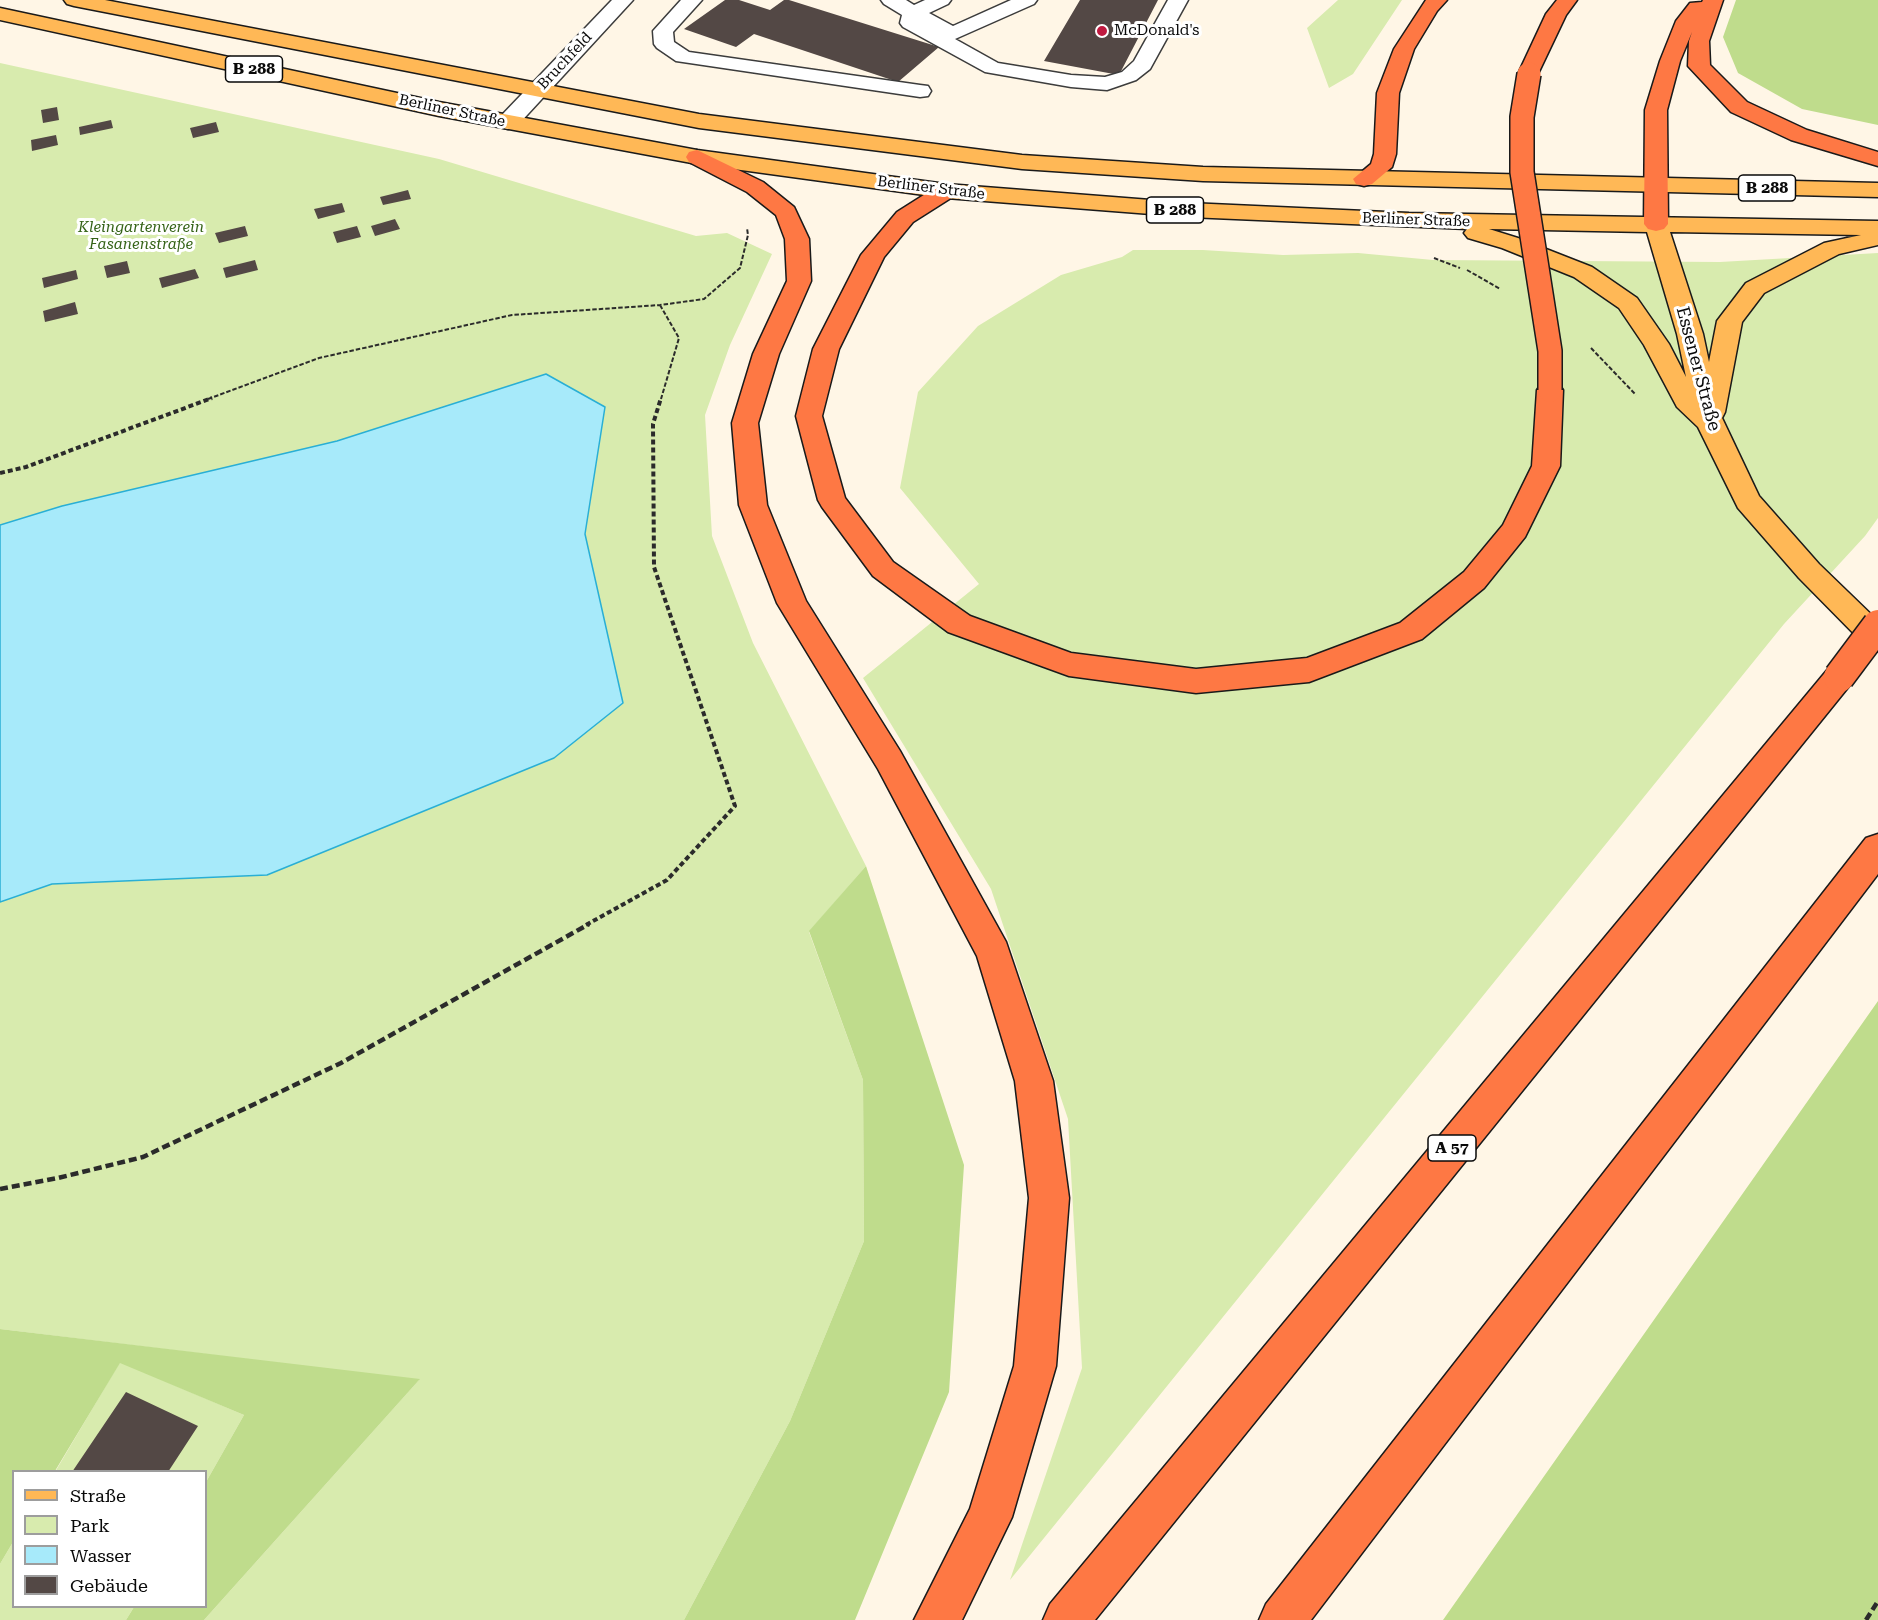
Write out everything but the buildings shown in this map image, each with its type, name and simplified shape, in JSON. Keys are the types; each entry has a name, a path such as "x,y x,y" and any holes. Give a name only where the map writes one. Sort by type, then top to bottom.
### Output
{"highway":[{"path":"1364,179 1381,167 1385,154 1388,93 1404,49 1429,8 1437,0"},
{"path":"946,191 905,217 873,255 826,349 809,416 832,500 883,569 959,624 1069,664 1196,681 1309,670 1411,631 1474,580 1515,530 1546,466 1550,351 1522,172 1522,117 1528,74 1556,14 1567,0"},
{"path":"1656,224 1656,110 1670,61 1686,21 1702,0"},
{"path":"1713,0 1699,41 1699,66 1739,107 1799,135 1878,159"},
{"path":"697,157 763,193 786,212 797,239 800,281 766,354 745,423 753,505 792,603 889,760 994,953 1034,1081 1049,1198 1035,1366 990,1517 937,1620"},
{"name":"A 57","path":"1066,1620 1839,677 1878,625"},
{"path":"1282,1620 1878,848"}],"main road":[{"name":"Berliner Straße","path":"74,0 699,121 1022,162 1203,174 1878,190"},
{"name":"Berliner Straße","path":"0,14 508,122 697,157 946,191 1188,210 1409,220 1878,228"},
{"path":"1409,220 1455,227 1510,243 1583,272 1628,303 1656,344 1686,401 1710,425"},
{"name":"Essener Straße","path":"1656,224 1690,334 1710,425 1748,501 1809,571 1878,639"},
{"path":"1710,425 1730,321 1755,288 1832,248 1878,239"}],"street":[{"name":"Bruchfeld","path":"508,122 623,0"},
{"path":"692,0 663,31 664,44 683,57 920,91"},
{"path":"891,0 952,34 1027,0"},
{"path":"941,0 913,13 910,23 992,68 1071,81 1107,84 1129,76 1143,65 1178,0"}],"path":[{"path":"0,473 26,466 319,358 512,315 660,305 704,299 740,268 748,235 746,220"},
{"path":"0,1189 58,1178 143,1157 341,1063 667,880 735,806 654,567 653,424 679,338 660,305"},
{"path":"1866,1620 1878,1601"}],"green space":[{"path":"1338,0 1402,0 1353,74 1329,88 1307,28"},
{"path":"1736,0 1878,0 1878,125 1802,109 1738,73 1723,37"},
{"name":"Kleingartenverein Fasanenstraße","path":"0,63 439,159 696,236 727,233 772,254 730,345 705,415 712,536 753,643 866,866 809,932 863,1080 864,1241 790,1421 684,1620 204,1620 419,1380 0,1329 0,902 52,884 267,875 623,703 585,534 605,407 546,374 337,441 62,506 0,525"},
{"path":"1133,250 1203,250 1283,255 1358,253 1433,260 1720,262 1878,253 1878,518 1865,536 1784,624 1010,1580 1082,1368 1068,1119 991,889 863,678 979,584 900,488 918,392 978,326 1061,275 1122,257"},
{"path":"866,866 964,1165 949,1392 855,1620 684,1620 790,1421 864,1241 863,1080 809,931"},
{"path":"1878,1001 1878,1620 1443,1620"},
{"path":"0,1329 420,1379 204,1620 126,1620 133,1608 207,1608 207,1480 244,1415 120,1363 56,1470 12,1470 12,1544 0,1564"},
{"path":"120,1362 244,1415 207,1480 207,1470 56,1470"},
{"path":"12,1544 12,1608 133,1608 126,1620 0,1620 0,1564"}],"water":[{"path":"546,374 605,407 585,534 623,703 554,758 267,875 52,884 0,902 0,525 62,506 337,441"}],"place":[{"name":"McDonald's","path":"1102,31"}]}
